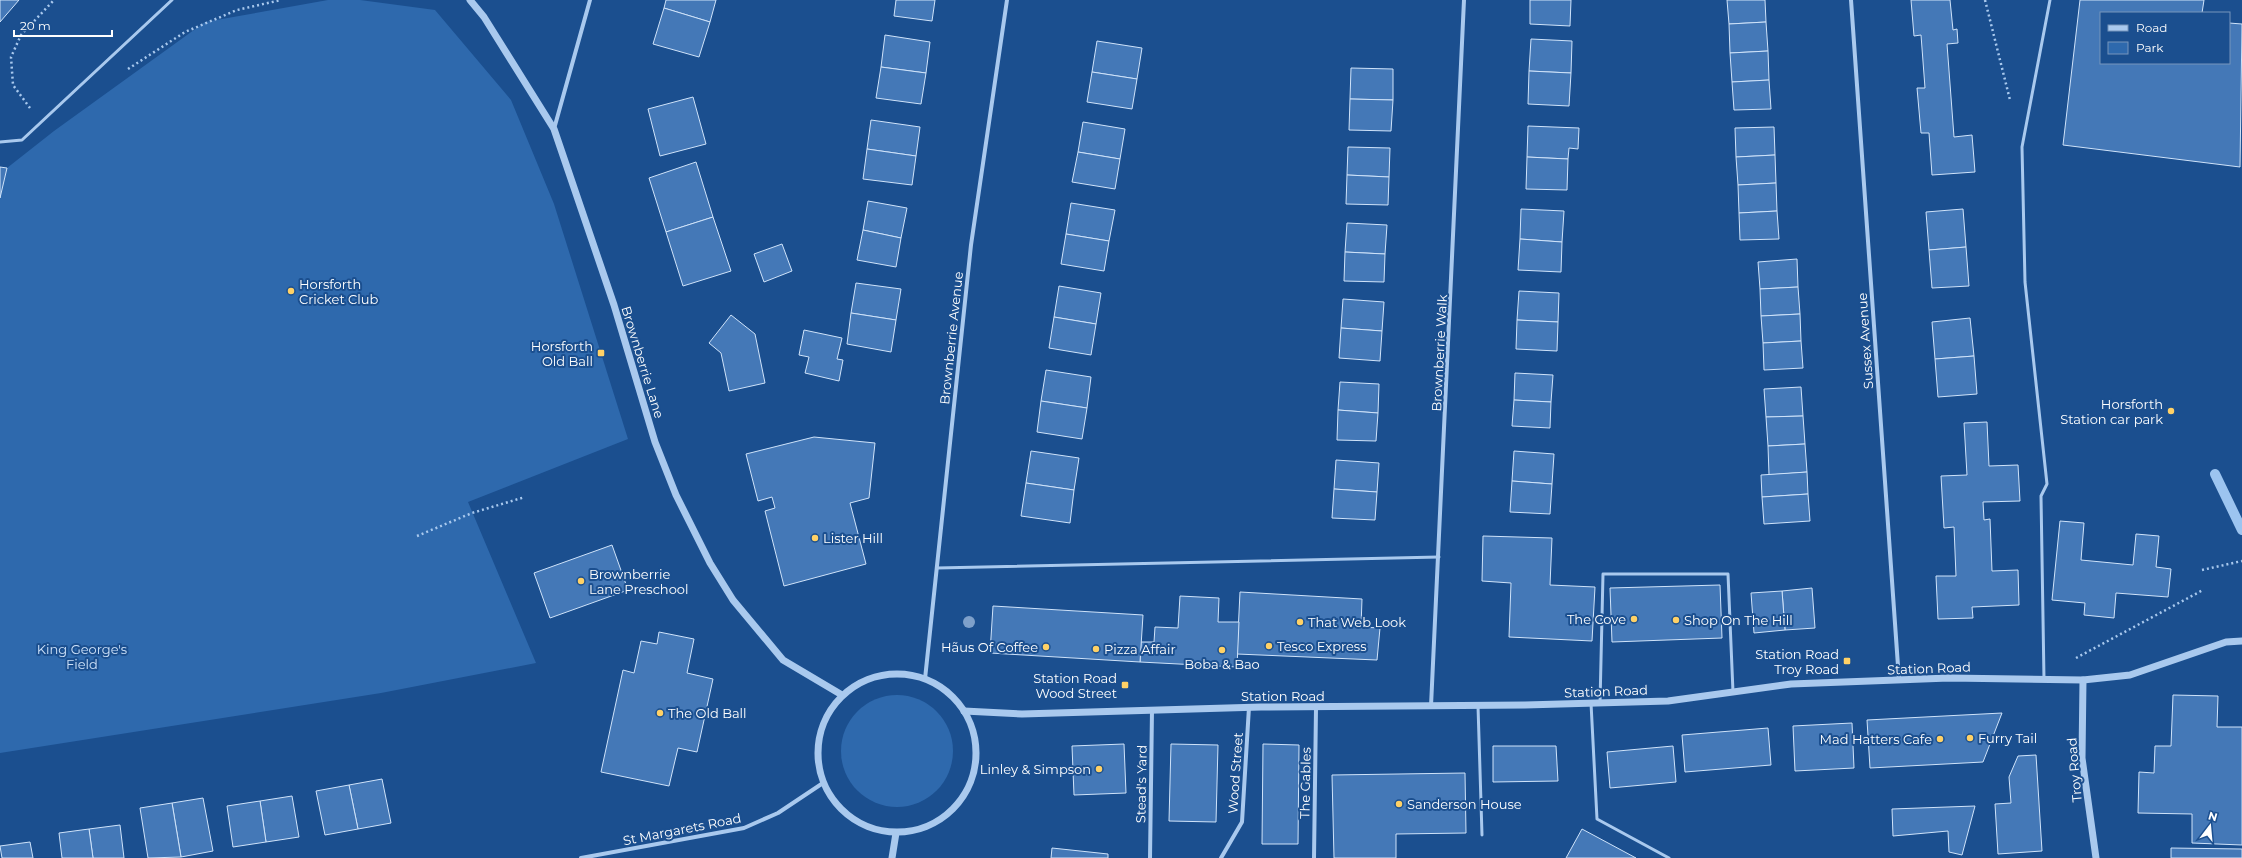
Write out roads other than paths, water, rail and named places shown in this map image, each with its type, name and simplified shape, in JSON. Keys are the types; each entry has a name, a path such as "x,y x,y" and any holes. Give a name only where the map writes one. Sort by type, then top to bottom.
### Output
{"street":[{"name":"Brownberrie Lane","path":"470,0 484,17 554,129 614,305 655,442 676,495 710,563 733,600 783,660 842,695"},
{"path":"554,129 590,0"},
{"name":"Brownberrie Avenue","path":"925,679 971,245 1007,0"},
{"name":"Brownberrie Walk","path":"1431,706 1440,557 1464,0"},
{"name":"Sussex Avenue","path":"1851,0 1900,680"},
{"name":"Station Road","path":"964,711 1022,714 1249,707 1316,708 1600,703 1668,701 1791,684 1949,678 2083,680 2130,675 2226,642 2242,641"},
{"path":"904,674 925,679 948,692 964,711 974,733 976,758 968,787 959,803 942,819 920,830 896,833 872,830 852,819 834,803 823,783 817,760 819,736 827,714 842,695 860,682 882,676 904,674"},
{"name":"Troy Road","path":"2083,680 2082,758 2096,858"},
{"name":"Wood Street","path":"1221,858 1242,822 1249,707"},
{"name":"The Gables","path":"1314,858 1316,708"},
{"name":"Stead's Yard","path":"1150,858 1152,710"},
{"name":"St Margarets Road","path":"582,858 744,828 778,813 823,783"},
{"path":"892,858 896,833"}],"lane":[{"path":"0,142 22,140 172,0"},
{"path":"2044,679 2041,496 2047,484 2025,282 2022,146 2050,0"},
{"path":"937,568 1440,557"},
{"path":"1600,703 1602,574 1728,574 1733,692"},
{"path":"1591,703 1597,819 1669,858"},
{"path":"1478,706 1482,835"}],"waterway":[{"path":"2215,474 2242,530"}],"place":[{"name":"Horsforth Cricket Club","path":"291,291"},
{"name":"Horsforth Old Ball","path":"601,353"},
{"name":"Horsforth Station car park","path":"2171,411"},
{"name":"Lister Hill","path":"815,538"},
{"name":"Brownberrie Lane Preschool","path":"581,581"},
{"name":"The Cove","path":"1634,619"},
{"name":"Shop On The Hill","path":"1676,620"},
{"name":"That Web Look","path":"1300,622"},
{"name":"Tesco Express","path":"1269,646"},
{"name":"Hãus Of Coffee","path":"1046,647"},
{"name":"Pizza Affair","path":"1096,649"},
{"name":"Boba & Bao","path":"1222,650"},
{"name":"Station Road Troy Road","path":"1847,661"},
{"name":"Station Road Wood Street","path":"1125,685"},
{"name":"The Old Ball","path":"660,713"},
{"name":"Furry Tail","path":"1970,738"},
{"name":"Mad Hatters Cafe","path":"1940,739"},
{"name":"Linley & Simpson","path":"1099,769"},
{"name":"Sanderson House","path":"1399,804"}],"park label":[{"name":"King George's Field","path":"82,656"}]}
